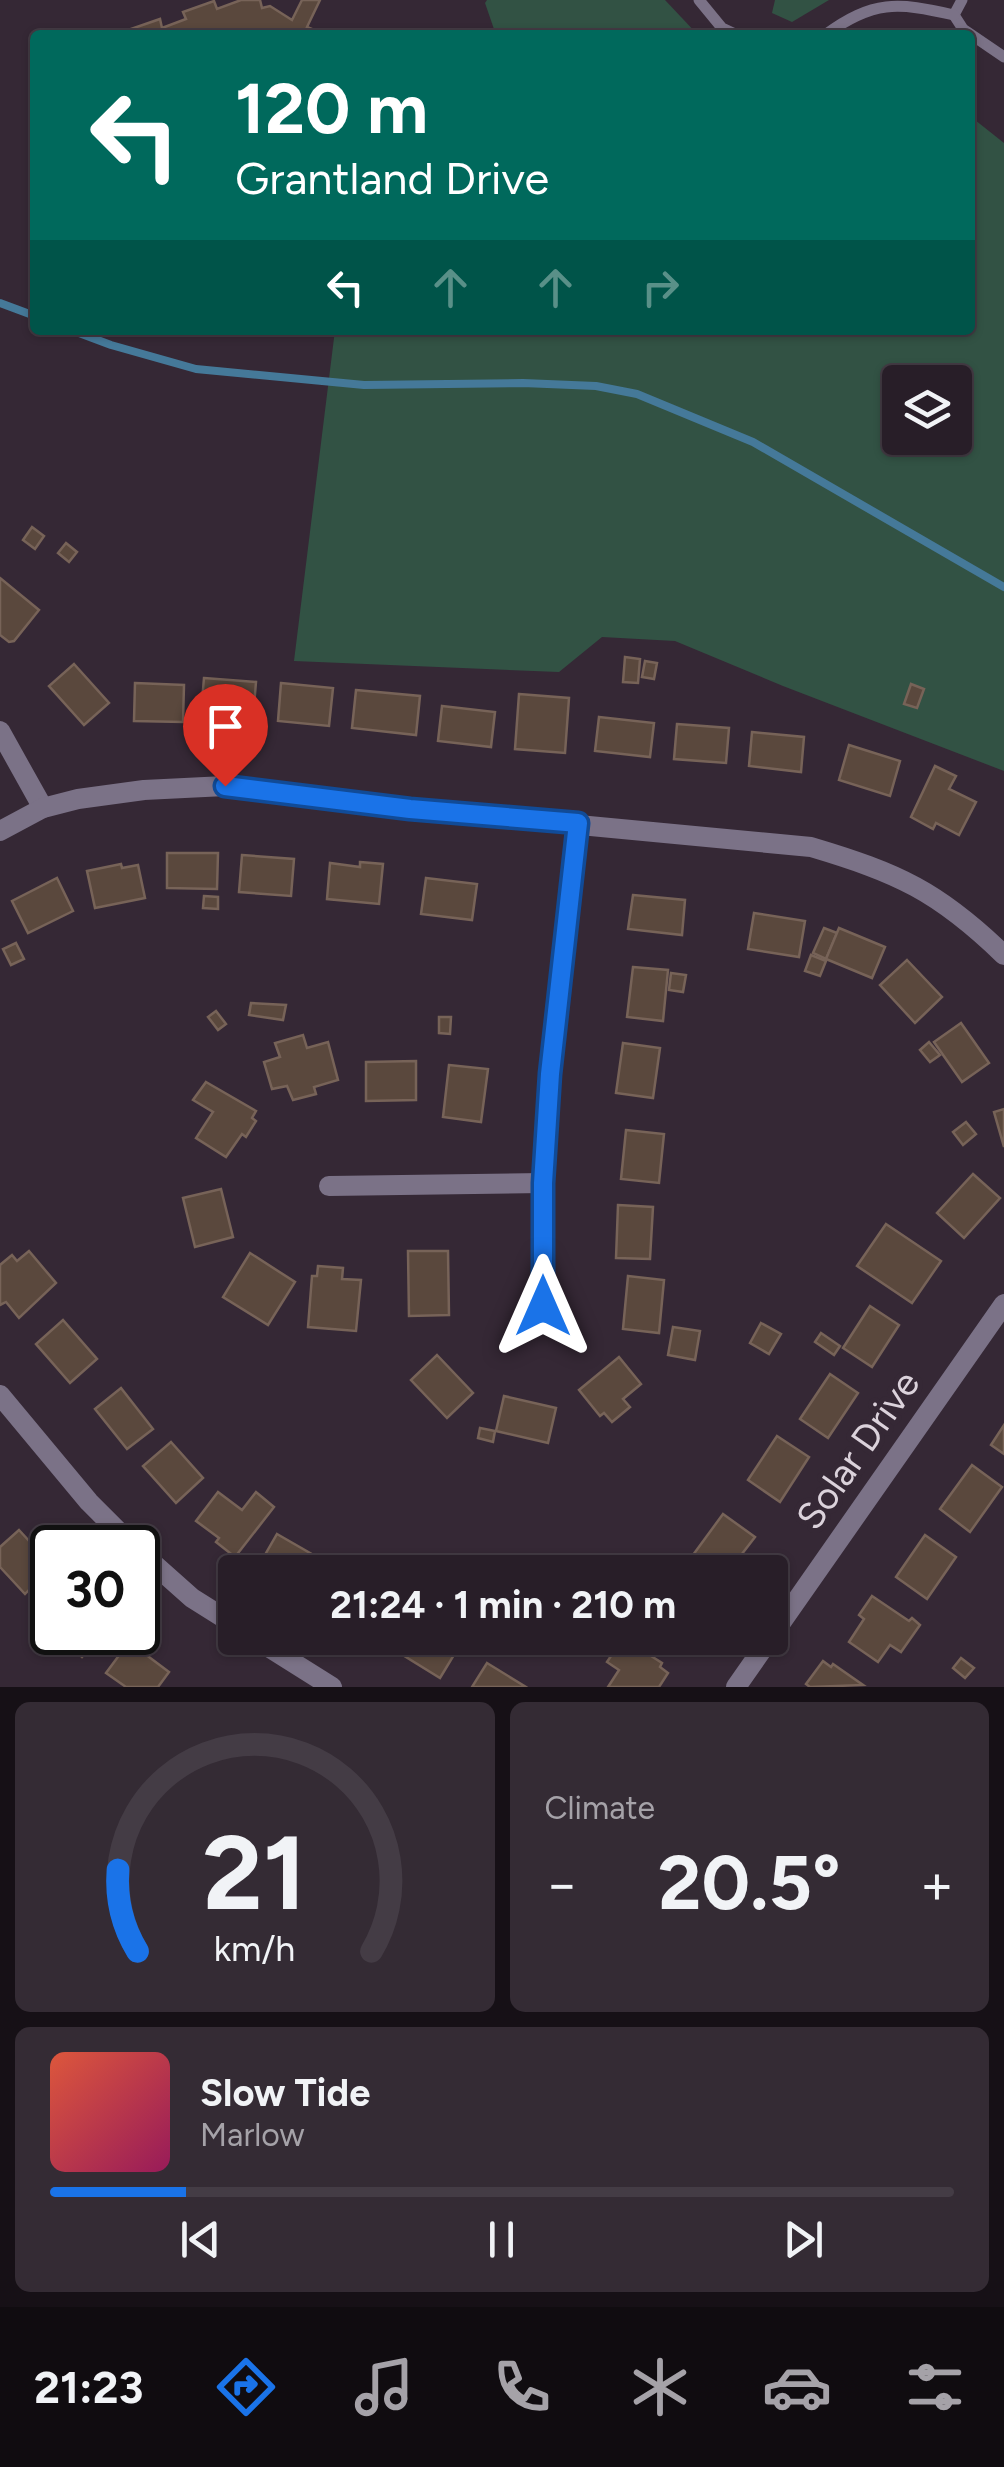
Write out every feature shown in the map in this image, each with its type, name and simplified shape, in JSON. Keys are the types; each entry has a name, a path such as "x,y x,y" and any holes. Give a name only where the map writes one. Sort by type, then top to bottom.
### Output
{"street":[{"path":"0,731 42,808"},
{"path":"0,831 42,808 78,798 225,786 410,809 811,847 867,864 924,889 966,918 1004,955"},
{"path":"543,1306 543,1183 550,1074 578,823"},
{"path":"329,1186 543,1183"},
{"name":"Solar Drive","path":"736,1687 1004,1304"},
{"path":"0,1395 112,1525"},
{"path":"160,1569 192,1598 218,1614"},
{"path":"281,1655 332,1687"}],"lane":[{"path":"699,0 726,30"},
{"path":"954,15 962,0"},
{"path":"832,30 854,13 905,4 954,15 964,30"},
{"path":"975,37 1004,57"}],"green space":[{"path":"665,0 693,30 494,30 485,3"},
{"path":"775,0 829,0 792,22 772,13"},
{"path":"975,120 1004,143 1004,771 675,641 602,637 559,672 294,661 334,335 975,335"}],"building":[{"path":"241,0 260,0 262,8 270,6 292,20 302,0 320,0 307,27 314,30 128,30 160,19 162,28 186,19 183,12 214,1 217,9"},
{"path":"32,527 44,536 35,549 23,540"},
{"path":"66,543 77,552 69,562 58,553"},
{"path":"0,578 39,610 9,642 0,635"},
{"path":"625,657 640,659 638,683 623,682"},
{"path":"645,661 657,663 654,679 642,677"},
{"path":"74,664 109,703 84,725 49,686"},
{"path":"204,678 256,682 253,718 201,713"},
{"path":"135,683 184,685 183,722 134,721"},
{"path":"281,683 333,688 329,726 278,721"},
{"path":"911,684 924,689 917,708 904,704"},
{"path":"356,690 420,696 416,735 352,728"},
{"path":"519,694 569,698 565,753 515,749"},
{"path":"442,706 495,712 491,747 438,741"},
{"path":"599,717 654,723 650,757 595,751"},
{"path":"677,724 729,728 726,763 674,759"},
{"path":"752,732 804,737 801,772 749,766"},
{"path":"849,745 900,761 890,796 839,780"},
{"path":"935,766 956,776 949,789 976,802 959,835 936,823 933,829 911,817"},
{"path":"167,853 218,853 217,889 167,888"},
{"path":"242,855 294,859 291,896 239,892"},
{"path":"360,862 383,864 379,904 327,899 330,863 360,867"},
{"path":"121,864 122,868 138,865 145,898 95,908 87,871"},
{"path":"57,878 73,911 28,933 12,901"},
{"path":"426,878 477,884 472,920 421,914"},
{"path":"633,895 685,900 682,935 628,929"},
{"path":"204,896 218,897 218,909 203,908"},
{"path":"754,913 805,921 799,957 748,949"},
{"path":"824,928 837,933 826,959 813,953"},
{"path":"839,928 885,947 872,978 826,959"},
{"path":"16,943 24,959 11,965 3,949"},
{"path":"811,955 826,961 820,976 805,971"},
{"path":"907,960 942,997 915,1023 880,985"},
{"path":"633,967 668,970 663,1021 627,1017"},
{"path":"671,973 686,975 683,992 669,990"},
{"path":"251,1003 286,1005 283,1020 249,1015"},
{"path":"216,1011 226,1024 218,1030 208,1017"},
{"path":"439,1017 451,1017 450,1034 439,1033"},
{"path":"961,1023 989,1063 962,1082 934,1042"},
{"path":"303,1035 307,1048 328,1042 338,1080 314,1087 316,1094 293,1100 287,1086 272,1089 264,1062 280,1057 275,1043"},
{"path":"929,1042 940,1055 930,1062 920,1050"},
{"path":"623,1043 660,1048 653,1098 616,1093"},
{"path":"416,1061 416,1100 366,1101 366,1062"},
{"path":"449,1065 488,1069 481,1122 443,1117"},
{"path":"206,1082 256,1111 252,1118 256,1121 246,1137 242,1134 226,1157 196,1138 213,1112 193,1100"},
{"path":"1004,1109 1004,1147 994,1112"},
{"path":"966,1122 976,1134 963,1145 953,1132"},
{"path":"626,1130 664,1134 659,1183 621,1179"},
{"path":"973,1174 1000,1198 964,1238 937,1213"},
{"path":"221,1189 233,1237 195,1247 183,1198"},
{"path":"618,1205 653,1207 650,1259 616,1258"},
{"path":"886,1224 941,1261 912,1303 857,1266"},
{"path":"29,1251 56,1283 19,1318 6,1302 0,1305 0,1265 12,1255 17,1261"},
{"path":"408,1251 448,1251 449,1315 409,1316"},
{"path":"250,1253 295,1282 268,1325 223,1297"},
{"path":"318,1266 343,1268 342,1279 361,1280 356,1331 308,1327 312,1276 317,1276"},
{"path":"628,1276 664,1280 659,1333 623,1329"},
{"path":"870,1306 899,1325 872,1367 843,1348"},
{"path":"63,1320 97,1359 70,1383 36,1344"},
{"path":"761,1323 781,1334 769,1354 750,1343"},
{"path":"673,1327 700,1331 695,1360 668,1355"},
{"path":"821,1333 840,1346 834,1355 815,1342"},
{"path":"437,1355 473,1393 447,1418 411,1380"},
{"path":"619,1357 641,1384 623,1399 630,1407 612,1422 604,1413 600,1416 579,1390"},
{"path":"830,1374 858,1393 828,1438 800,1419"},
{"path":"121,1388 153,1429 127,1449 95,1409"},
{"path":"504,1396 556,1408 548,1443 496,1431"},
{"path":"1004,1425 1004,1454 991,1445"},
{"path":"480,1428 495,1431 493,1442 478,1438"},
{"path":"777,1436 809,1457 780,1502 748,1480"},
{"path":"171,1442 203,1478 176,1503 143,1466"},
{"path":"972,1465 1002,1487 970,1532 940,1509"},
{"path":"218,1492 242,1510 256,1492 274,1507 237,1555 216,1542 219,1538 196,1521"},
{"path":"723,1514 755,1537 741,1555 693,1555"},
{"path":"19,1530 30,1542 30,1589 25,1594 0,1567 0,1547"},
{"path":"277,1534 313,1555 265,1555"},
{"path":"925,1535 956,1557 927,1599 896,1577"},
{"path":"872,1596 920,1625 901,1652 890,1645 878,1662 849,1642 864,1619 859,1615"},
{"path":"119,1655 146,1655 169,1672 158,1687 126,1687 106,1673"},
{"path":"403,1655 454,1655 440,1678"},
{"path":"612,1655 650,1655 668,1673 659,1687 608,1687 619,1670 607,1662"},
{"path":"961,1658 974,1668 965,1678 953,1668"},
{"path":"823,1661 863,1685 810,1687 806,1684"},
{"path":"487,1663 526,1687 472,1687"}],"waterway":[{"path":"0,303 30,314"},
{"path":"84,335 196,369 364,385 523,383 596,386 637,394 753,442 1004,587"}],"route":[{"path":"225,786 410,809 578,823 550,1074 543,1183 543,1306"}]}
